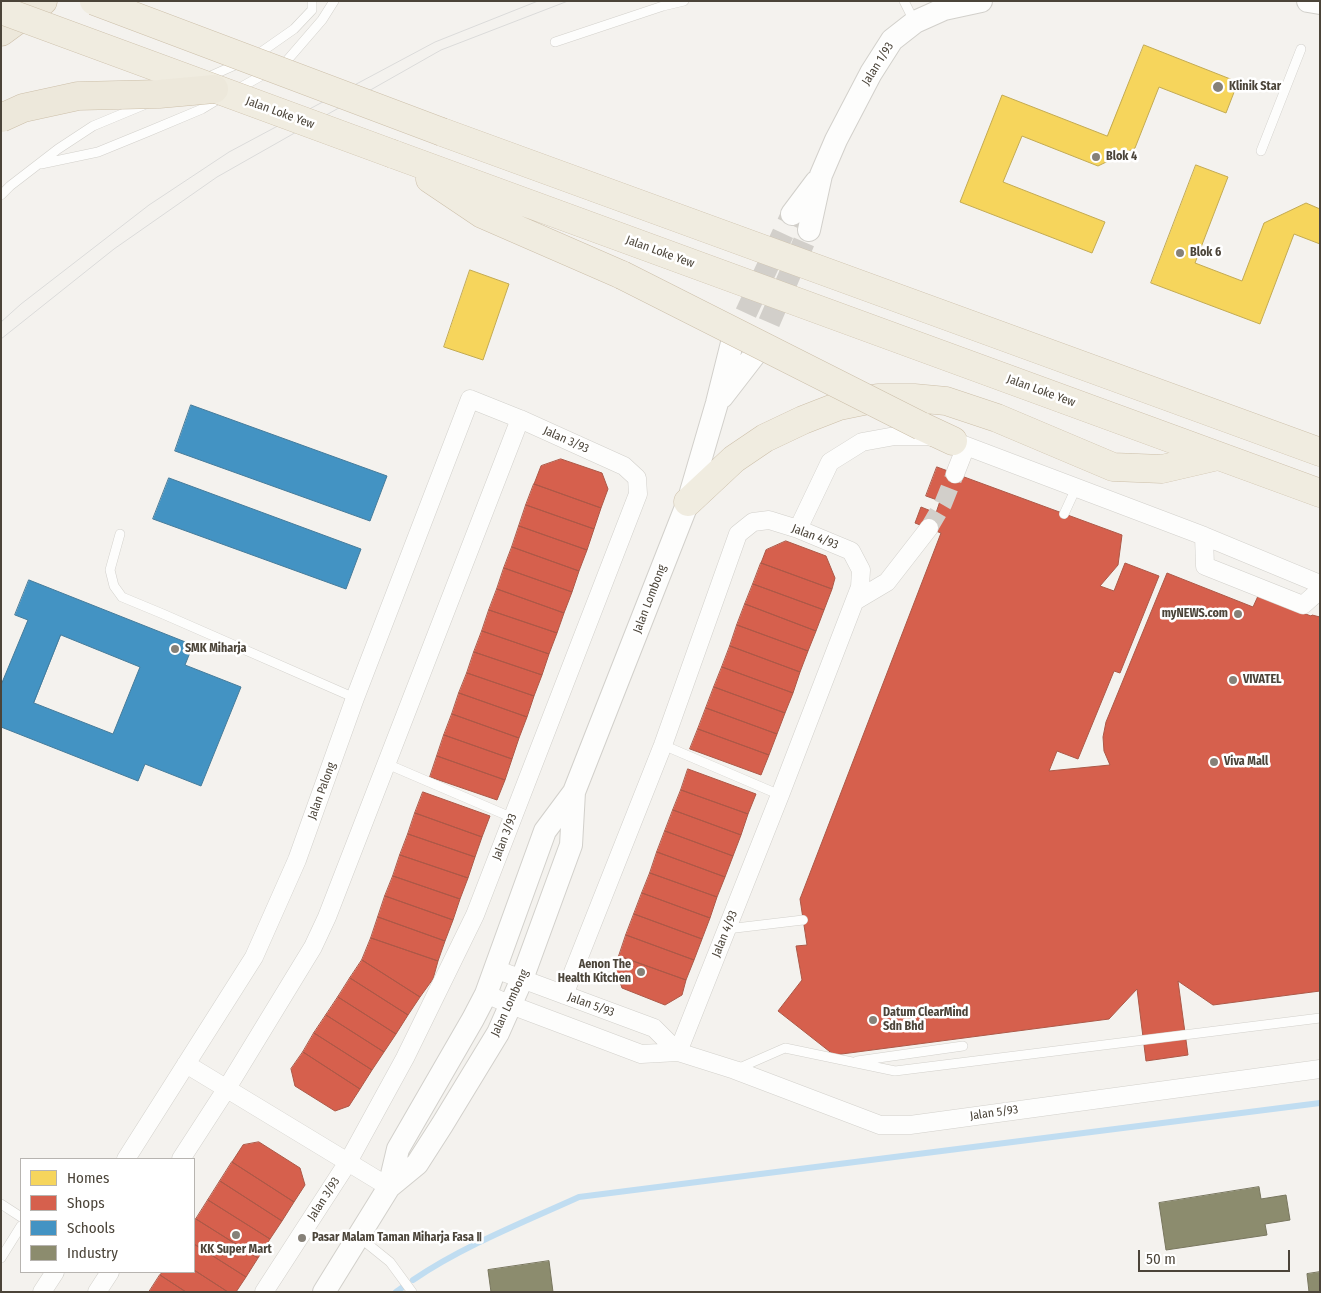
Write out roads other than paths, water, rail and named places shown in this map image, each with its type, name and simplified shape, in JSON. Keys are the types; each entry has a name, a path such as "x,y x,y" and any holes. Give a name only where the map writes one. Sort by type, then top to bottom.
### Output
{"highway":[{"path":"1,32 43,1"},
{"path":"94,1 442,132 1320,452"},
{"name":"Jalan Loke Yew","path":"1,10 1320,493"},
{"path":"1,118 23,108 78,96 159,94 214,89"},
{"path":"393,154 482,214 622,275 920,426 960,443"},
{"path":"688,502 734,459 765,438 839,406 878,398 914,398 946,401 997,418 1113,467 1162,469 1218,456"}],"street":[{"name":"Jalan 1/93","path":"821,175 836,140 871,73 892,40 915,22 944,9 981,1"},
{"path":"1308,1 1320,2"},
{"path":"792,214 821,175"},
{"path":"809,230 821,175"},
{"name":"Jalan Lombong","path":"324,1292 389,1187 398,1149 473,1020 486,994 545,830 574,792 688,502 718,403 732,343"},
{"name":"Jalan Lombong","path":"718,403 756,353"},
{"name":"Jalan 3/93","path":"264,1292 348,1162 405,1058 476,915 638,494 637,478 624,466 520,419 470,399"},
{"name":"Jalan Palong","path":"127,1158 254,957 297,860 355,698 470,399"},
{"path":"183,1158 313,947 327,917 520,419"},
{"path":"798,529 830,462 862,442 895,436 926,436 960,443 1204,536 1320,584"},
{"path":"955,474 960,443"},
{"name":"Jalan 4/93","path":"564,995 663,745 738,534 753,522 769,520 798,529 851,551 861,570 860,587 780,796 678,1052"},
{"path":"855,601 887,582 929,528"},
{"path":"1204,536 1205,566 1303,605 1320,590"},
{"name":"Jalan Lombong","path":"389,1187 417,1164 498,1033 522,979 571,844 574,792"},
{"name":"Jalan 5/93","path":"495,969 654,1028 678,1052"},
{"name":"Jalan 5/93","path":"486,994 641,1054 678,1052 735,1070 880,1125 902,1125 1320,1069"},
{"path":"186,1064 389,1187"},
{"path":"42,1292 54,1273"},
{"path":"97,1292 109,1273"}],"lane":[{"path":"1,195 58,149 93,126 253,58 294,29 312,10 312,1"},
{"path":"38,165 98,152 147,132 202,108 284,64 322,20 334,1"},
{"path":"555,42 663,6 684,1"},
{"path":"904,1 915,22"},
{"path":"1261,151 1301,49"},
{"path":"1064,514 1076,488"},
{"path":"120,534 110,570 114,586 122,597 355,698"},
{"path":"663,745 780,796"},
{"path":"387,764 513,818"},
{"path":"727,929 803,920"},
{"path":"735,1070 785,1048 894,1072 1320,1018"},
{"path":"849,1062 963,1046"},
{"path":"1,1204 20,1217"},
{"path":"1,1258 20,1228"},
{"path":"359,1237 390,1262 412,1292"}],"waterway":[{"path":"413,1280 473,1245 579,1197 1320,1103"},
{"path":"396,1292 403,1287"}],"tunnel":[{"path":"732,343 792,214"},
{"path":"756,353 809,230"},
{"path":"929,528 943,504 955,474"}],"tram line":[{"path":"1,322 21,304 149,205 229,152 435,42 538,1"},
{"path":"1,339 114,249 217,177 441,50 568,1"}],"place":[{"name":"Klinik Star","path":"1218,87"},
{"name":"Blok 4","path":"1096,157"},
{"name":"Blok 6","path":"1180,253"},
{"name":"myNEWS.com","path":"1238,614"},
{"name":"SMK Miharja","path":"175,649"},
{"name":"VIVATEL","path":"1233,680"},
{"name":"Viva Mall","path":"1214,762"},
{"name":"Aenon The Health Kitchen","path":"641,972"},
{"name":"Datum ClearMind Sdn Bhd","path":"873,1020"},
{"name":"KK Super Mart","path":"236,1235"},
{"name":"Pasar Malam Taman Miharja Fasa Ⅱ","path":"302,1238"}]}
